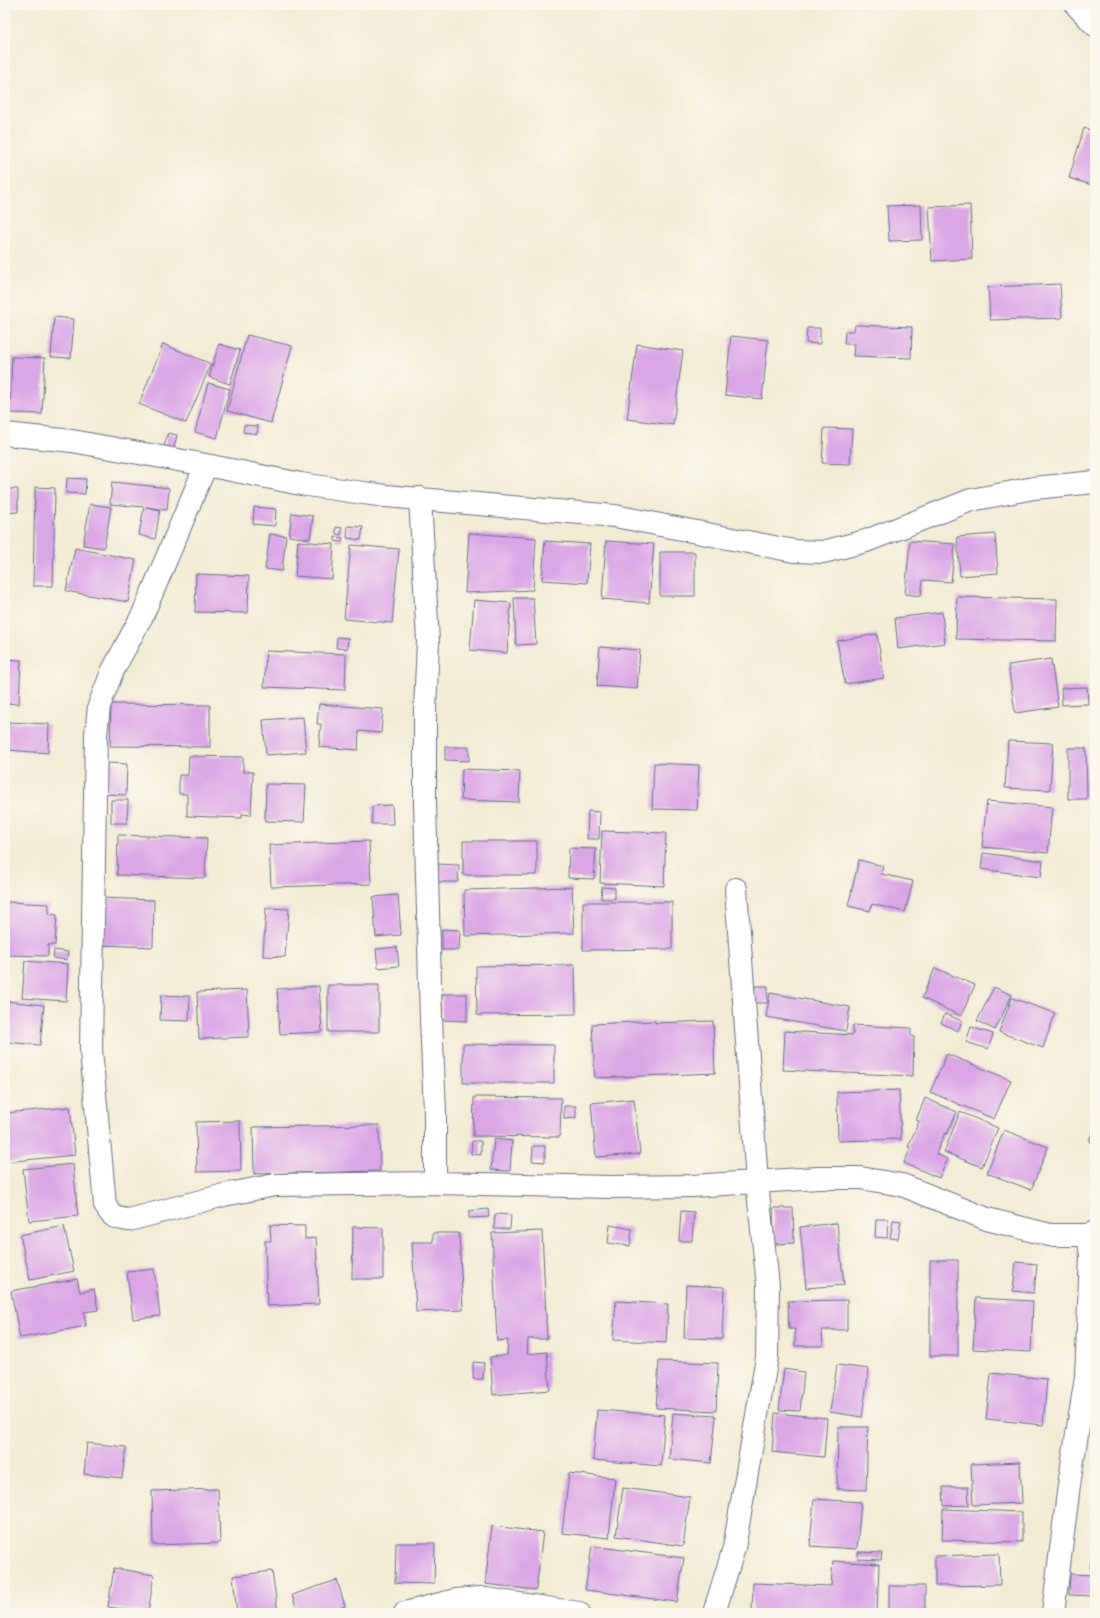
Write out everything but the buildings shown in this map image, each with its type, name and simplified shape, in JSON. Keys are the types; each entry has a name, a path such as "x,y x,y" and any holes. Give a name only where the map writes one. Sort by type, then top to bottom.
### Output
{"street":[{"path":"1076,5 1095,24"},
{"path":"5,434 72,441 301,484 386,496 615,516 794,551 823,552 866,541 971,500 1034,488 1095,482"},
{"path":"206,465 143,614 112,672 99,706 96,742 91,1050 105,1205 110,1214 118,1218 129,1220 224,1195 275,1186 435,1182 610,1187 692,1186 818,1178 860,1178 902,1186 987,1219 1050,1235 1091,1233 1086,1377 1069,1485 1053,1613"},
{"path":"420,498 428,641 425,710 425,804 435,1112 435,1182"},
{"path":"714,1613 734,1548 767,1357 768,1286 757,1182 736,889"},
{"path":"405,1613 456,1600 480,1598 579,1613"}]}
